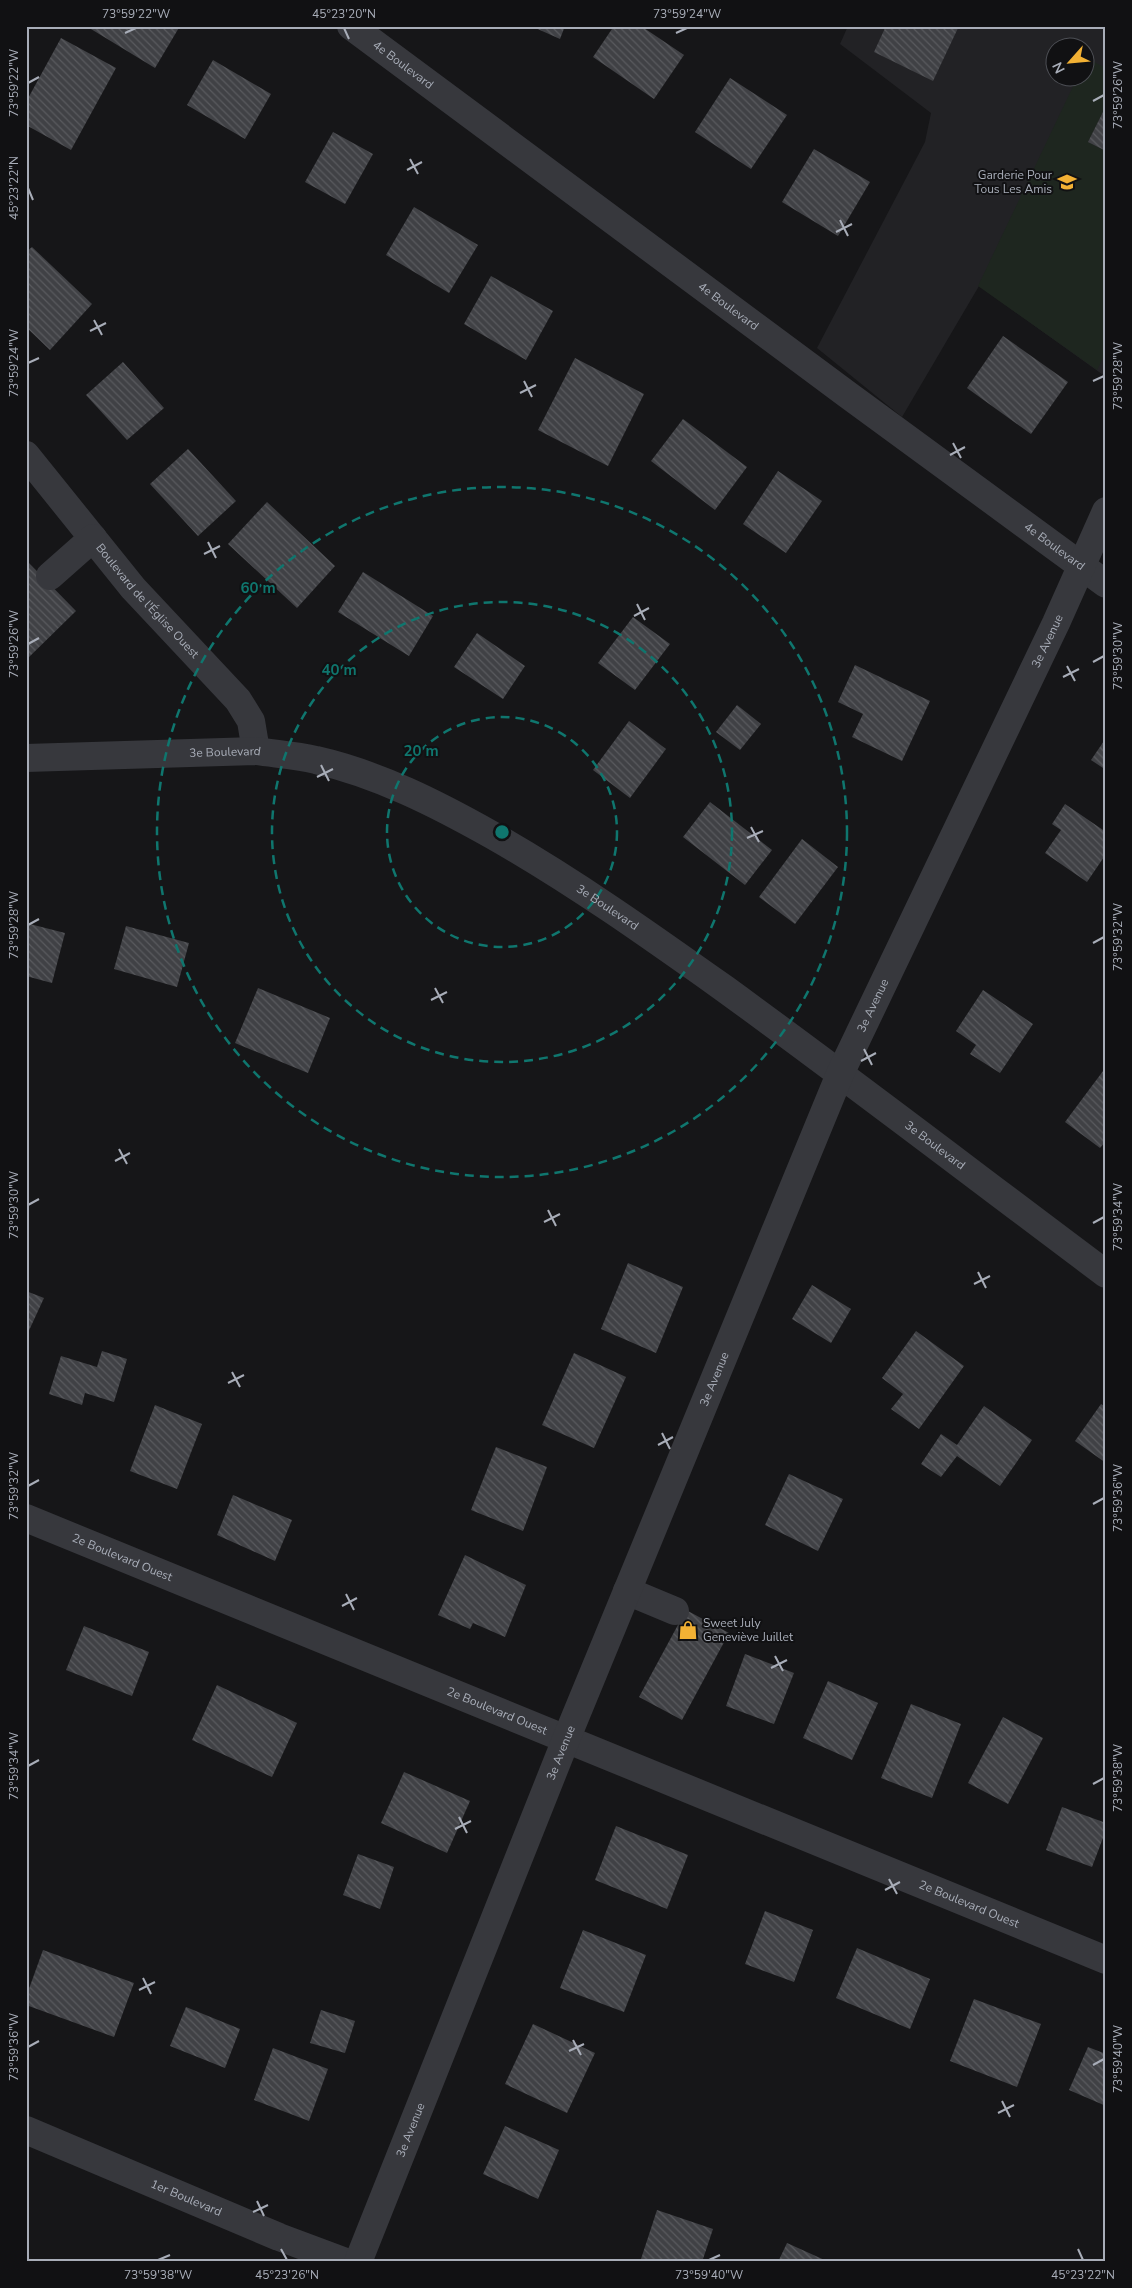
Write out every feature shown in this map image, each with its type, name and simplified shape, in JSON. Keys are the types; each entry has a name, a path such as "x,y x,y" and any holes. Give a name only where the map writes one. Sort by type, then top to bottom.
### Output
{"street":[{"name":"4e Boulevard","path":"351,26 843,392 1106,584"},
{"name":"Boulevard de l'Église Ouest","path":"26,455 133,588 238,700 251,721 256,751"},
{"name":"3e Avenue","path":"358,2262 567,1737 840,1074 1106,512"},
{"path":"50,576 93,538"},
{"name":"3e Boulevard","path":"26,758 256,751 315,759 351,770 401,789 458,816 572,883 639,927 840,1074 1106,1274"},
{"name":"2e Boulevard Ouest","path":"26,1518 567,1737 1106,1960"},
{"path":"627,1591 675,1611"},
{"name":"1er Boulevard","path":"26,2130 279,2237 346,2262"}],"shaded area":[{"path":"848,26 1106,26 1106,377 979,286 902,417 817,348 925,142 931,113 840,44"},
{"name":"Garderie Pour Tous Les Amis","path":"1094,62 1106,68 1106,106 1088,142 1106,151 1106,352 1097,370 978,286 1072,88 1094,88"}],"building":[{"path":"86,26 180,26 155,68"},
{"path":"531,26 565,26 560,39"},
{"path":"614,26 641,26 684,55 654,99 593,57"},
{"path":"886,26 959,26 933,81 874,52"},
{"path":"61,38 116,68 71,150 26,125 26,102"},
{"path":"213,60 271,94 245,139 187,105"},
{"path":"730,78 787,115 751,169 695,132"},
{"path":"1106,106 1106,151 1088,142"},
{"path":"333,132 373,154 345,204 305,182"},
{"path":"814,149 870,182 838,236 782,202"},
{"path":"414,207 478,245 449,293 386,255"},
{"path":"32,247 92,304 50,350 26,327 26,252"},
{"path":"491,276 553,311 526,360 464,324"},
{"path":"1003,336 1068,382 1031,434 967,388"},
{"path":"575,358 644,394 608,466 538,430"},
{"path":"123,362 164,408 127,440 86,395"},
{"path":"683,419 747,467 715,510 651,461"},
{"path":"188,449 236,501 198,536 150,484"},
{"path":"778,471 822,501 786,553 743,524"},
{"path":"267,502 335,566 297,608 228,544"},
{"path":"26,560 76,611 26,660"},
{"path":"363,572 433,616 409,656 338,612"},
{"path":"633,617 670,644 635,690 598,663"},
{"path":"477,633 525,666 503,699 454,667"},
{"path":"855,665 930,701 902,761 852,737 863,714 838,702"},
{"path":"737,705 761,724 740,750 716,732"},
{"path":"629,721 666,749 630,798 593,770"},
{"path":"1106,738 1106,770 1091,760"},
{"path":"710,802 772,850 745,885 683,837"},
{"path":"1065,804 1106,832 1106,854 1087,882 1045,853 1061,830 1052,824"},
{"path":"802,839 838,867 795,924 759,897"},
{"path":"26,923 65,933 52,983 26,976"},
{"path":"126,926 189,943 177,987 114,969"},
{"path":"258,988 330,1018 308,1073 235,1043"},
{"path":"983,990 1033,1024 1000,1073 970,1054 976,1045 956,1031"},
{"path":"1106,1067 1106,1141 1100,1148 1065,1122"},
{"path":"628,1263 683,1287 656,1353 601,1329"},
{"path":"812,1285 851,1309 831,1343 792,1319"},
{"path":"26,1291 44,1298 26,1337"},
{"path":"916,1331 964,1366 919,1429 891,1409 903,1394 882,1378"},
{"path":"102,1351 127,1359 114,1402 85,1393 82,1405 49,1394 61,1356 97,1367"},
{"path":"574,1353 626,1377 594,1448 542,1425"},
{"path":"1101,1404 1106,1407 1106,1463 1075,1441"},
{"path":"155,1405 202,1424 177,1489 130,1471"},
{"path":"984,1406 1032,1440 1000,1486 957,1456 941,1477 921,1464 941,1434 957,1445"},
{"path":"496,1447 547,1467 523,1531 471,1510"},
{"path":"789,1474 843,1499 818,1551 765,1525"},
{"path":"233,1495 292,1520 275,1561 217,1535"},
{"path":"465,1555 526,1585 505,1637 473,1623 470,1629 438,1615"},
{"path":"686,1610 729,1633 682,1720 639,1697"},
{"path":"84,1626 149,1652 132,1696 66,1670"},
{"path":"745,1654 794,1673 774,1724 726,1706"},
{"path":"828,1681 878,1703 852,1760 803,1738"},
{"path":"217,1685 297,1723 272,1777 192,1740"},
{"path":"911,1704 961,1724 932,1798 881,1778"},
{"path":"1003,1717 1043,1738 1008,1804 968,1783"},
{"path":"404,1772 470,1801 447,1853 381,1823"},
{"path":"1062,1807 1106,1823 1106,1830 1092,1867 1046,1850"},
{"path":"616,1826 688,1855 667,1909 595,1880"},
{"path":"358,1854 394,1867 380,1909 343,1895"},
{"path":"765,1911 813,1930 794,1982 745,1964"},
{"path":"583,1930 646,1955 624,2012 560,1988"},
{"path":"857,1948 930,1979 910,2029 836,1998"},
{"path":"43,1950 134,1983 114,2037 26,2005 26,1997"},
{"path":"974,1999 1041,2024 1017,2087 950,2061"},
{"path":"186,2007 240,2029 225,2068 170,2046"},
{"path":"321,2010 355,2021 345,2053 310,2043"},
{"path":"533,2024 595,2053 567,2113 505,2084"},
{"path":"1088,2047 1106,2054 1106,2106 1069,2090"},
{"path":"273,2048 328,2069 309,2121 254,2100"},
{"path":"505,2126 559,2150 538,2199 483,2174"},
{"path":"657,2210 713,2229 702,2262 640,2262"},
{"path":"787,2243 829,2262 778,2262"}],"place":[{"name":"Garderie Pour Tous Les Amis","path":"1067,182"},
{"name":"Sweet July Geneviève Juillet","path":"688,1630"}]}
